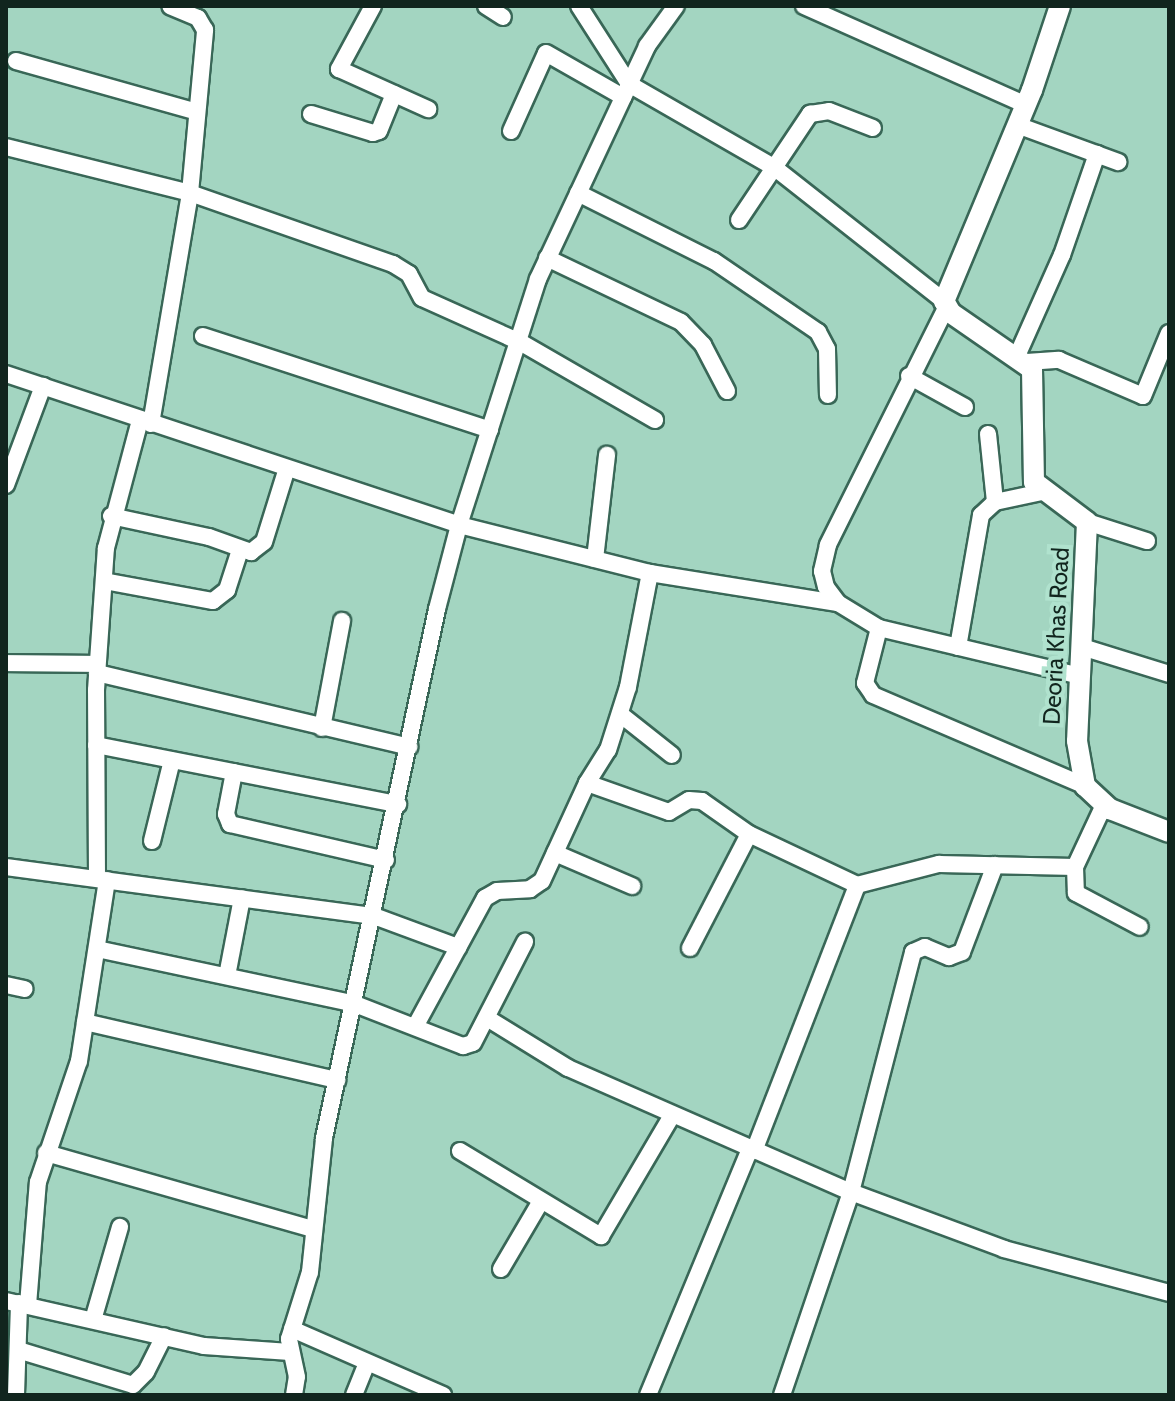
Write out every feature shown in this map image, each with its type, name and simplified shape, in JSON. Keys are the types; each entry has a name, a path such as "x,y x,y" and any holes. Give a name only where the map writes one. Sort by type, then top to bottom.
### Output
{"street":[{"path":"16,1395 18,1303 38,1182 79,1061 97,949 102,879 96,745 97,669 111,516 146,422 190,193 205,25 170,6"},
{"path":"373,6 339,69 428,109"},
{"path":"486,6 503,17"},
{"path":"579,6 626,90"},
{"path":"294,1395 297,1377 290,1352 292,1329 310,1272 313,1229 337,1080 459,525 547,258 647,46 676,6"},
{"path":"804,6 1026,105"},
{"path":"838,603 822,571 828,545 945,304 1026,105 1060,6"},
{"path":"511,131 546,53 626,90 775,168 945,304 1022,359 1034,375 1031,473 1042,492 995,502 978,523 958,647"},
{"path":"16,61 197,112"},
{"path":"311,114 373,133 379,131 394,94"},
{"path":"739,220 817,110 873,128"},
{"path":"1017,125 1118,162"},
{"path":"6,147 190,193 393,264 409,274 422,298 520,342 655,420"},
{"path":"1022,359 1097,154"},
{"path":"578,193 714,261 811,326 827,349 828,395"},
{"path":"547,258 681,322 703,345 727,391"},
{"path":"1022,359 1059,360 1143,396 1169,333"},
{"path":"203,336 490,430"},
{"path":"6,374 459,525 650,573 838,603 879,628 1080,676"},
{"path":"909,376 965,407"},
{"path":"6,485 43,386"},
{"path":"988,434 995,502"},
{"path":"595,559 607,455"},
{"path":"111,516 209,537 251,552 264,542 287,468"},
{"name":"Deoria Khas Road","path":"1042,492 1087,522 1077,741 1085,786"},
{"path":"1087,522 1147,541"},
{"path":"104,581 213,601 227,590 240,550"},
{"path":"416,1025 485,898 497,891 537,887 555,853 587,783 608,750 620,714 650,573"},
{"path":"322,728 342,621"},
{"path":"879,628 865,683 873,695 1085,786 1104,805 1169,832"},
{"path":"1082,647 1169,674"},
{"path":"6,663 97,669 322,728 409,747"},
{"path":"620,714 672,755"},
{"path":"96,745 398,804"},
{"path":"152,841 172,760"},
{"path":"234,772 226,814 230,824 386,860"},
{"path":"587,783 669,812 695,798 749,834 857,885 939,864 1075,867"},
{"path":"1104,805 1075,867 1076,893 1129,917 1140,927"},
{"path":"690,948 749,834"},
{"path":"555,853 632,886"},
{"path":"782,1395 851,1192 913,952 925,947 949,957 962,952 995,865"},
{"path":"6,867 374,916 458,947"},
{"path":"648,1395 752,1150 857,885"},
{"path":"227,976 242,898"},
{"path":"97,949 355,1004 467,1046 487,1018 525,942"},
{"path":"6,985 25,989"},
{"path":"487,1018 568,1068 671,1117 851,1192 1004,1249 1169,1293"},
{"path":"85,1022 337,1080"},
{"path":"460,1151 601,1236 671,1117"},
{"path":"46,1153 313,1229"},
{"path":"501,1269 541,1201"},
{"path":"93,1320 120,1227"},
{"path":"18,1303 245,1352 290,1352"},
{"path":"292,1329 443,1395"},
{"path":"18,1350 132,1390 146,1372 164,1336"},
{"path":"354,1395 367,1362"}]}
